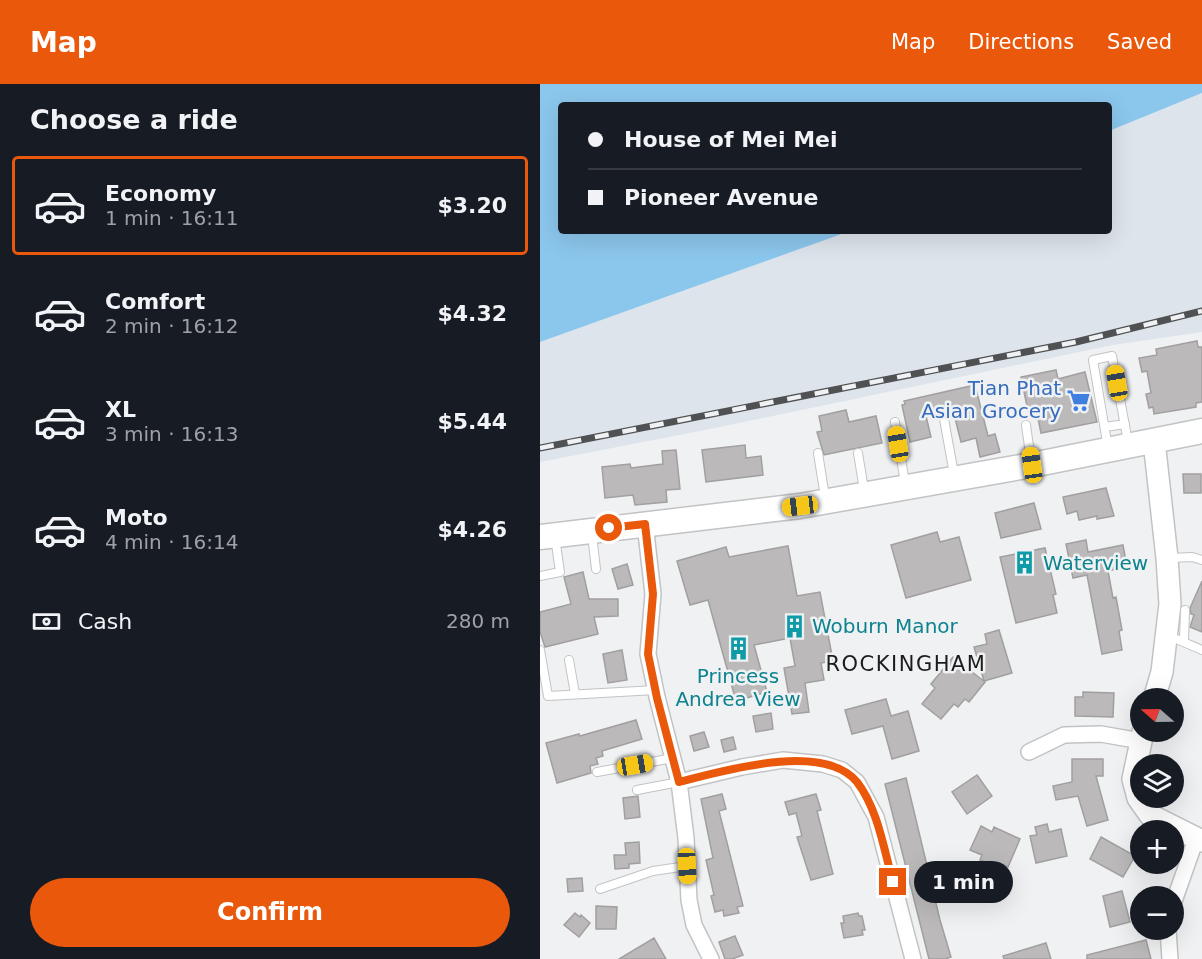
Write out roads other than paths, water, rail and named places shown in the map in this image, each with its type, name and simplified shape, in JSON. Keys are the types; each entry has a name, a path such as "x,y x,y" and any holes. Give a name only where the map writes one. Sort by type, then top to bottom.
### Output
{"main road":[{"path":"547,536 826,502 1032,465 1117,437 1154,441 1202,431"}],"street":[{"path":"1154,441 1174,638 1157,688"},
{"path":"645,524 653,594 648,654 679,782 686,838 689,900 694,925 711,959"},
{"path":"1029,752 1064,735 1130,735"},
{"path":"1141,742 1133,779 1138,798 1149,814 1199,840 1180,886"},
{"path":"679,782 742,766 783,760 823,764 842,770 857,782 876,817 913,959"},
{"path":"1169,940 1170,959"}],"lane":[{"path":"1112,356 1117,437 1094,360 1112,356"},
{"path":"944,419 955,479"},
{"path":"895,422 906,488"},
{"path":"1026,425 1032,465"},
{"path":"818,453 826,502"},
{"path":"858,453 865,495"},
{"path":"591,531 596,569"},
{"path":"540,576 560,572 547,536"},
{"path":"1167,558 1192,557 1202,561"},
{"path":"1185,610 1174,638 1202,650"},
{"path":"540,650 548,696 656,690"},
{"path":"569,660 575,694"},
{"path":"597,772 674,758"},
{"path":"637,790 679,782"},
{"path":"600,889 653,871 687,866"}],"water":[{"path":"540,84 1202,84 1202,93 1112,130 1112,102 558,102 558,234 842,234 540,342"}],"railway":[{"path":"540,448 1076,342 1202,311"}],"place":[{"name":"Tian Phat Asian Grocery","path":"1079,400"},
{"name":"Waterview","path":"1025,563"},
{"name":"Woburn Manor","path":"794,626"},
{"name":"Princess Andrea View","path":"738,648"}],"district":[{"name":"ROCKINGHAM","path":"906,664"}]}
